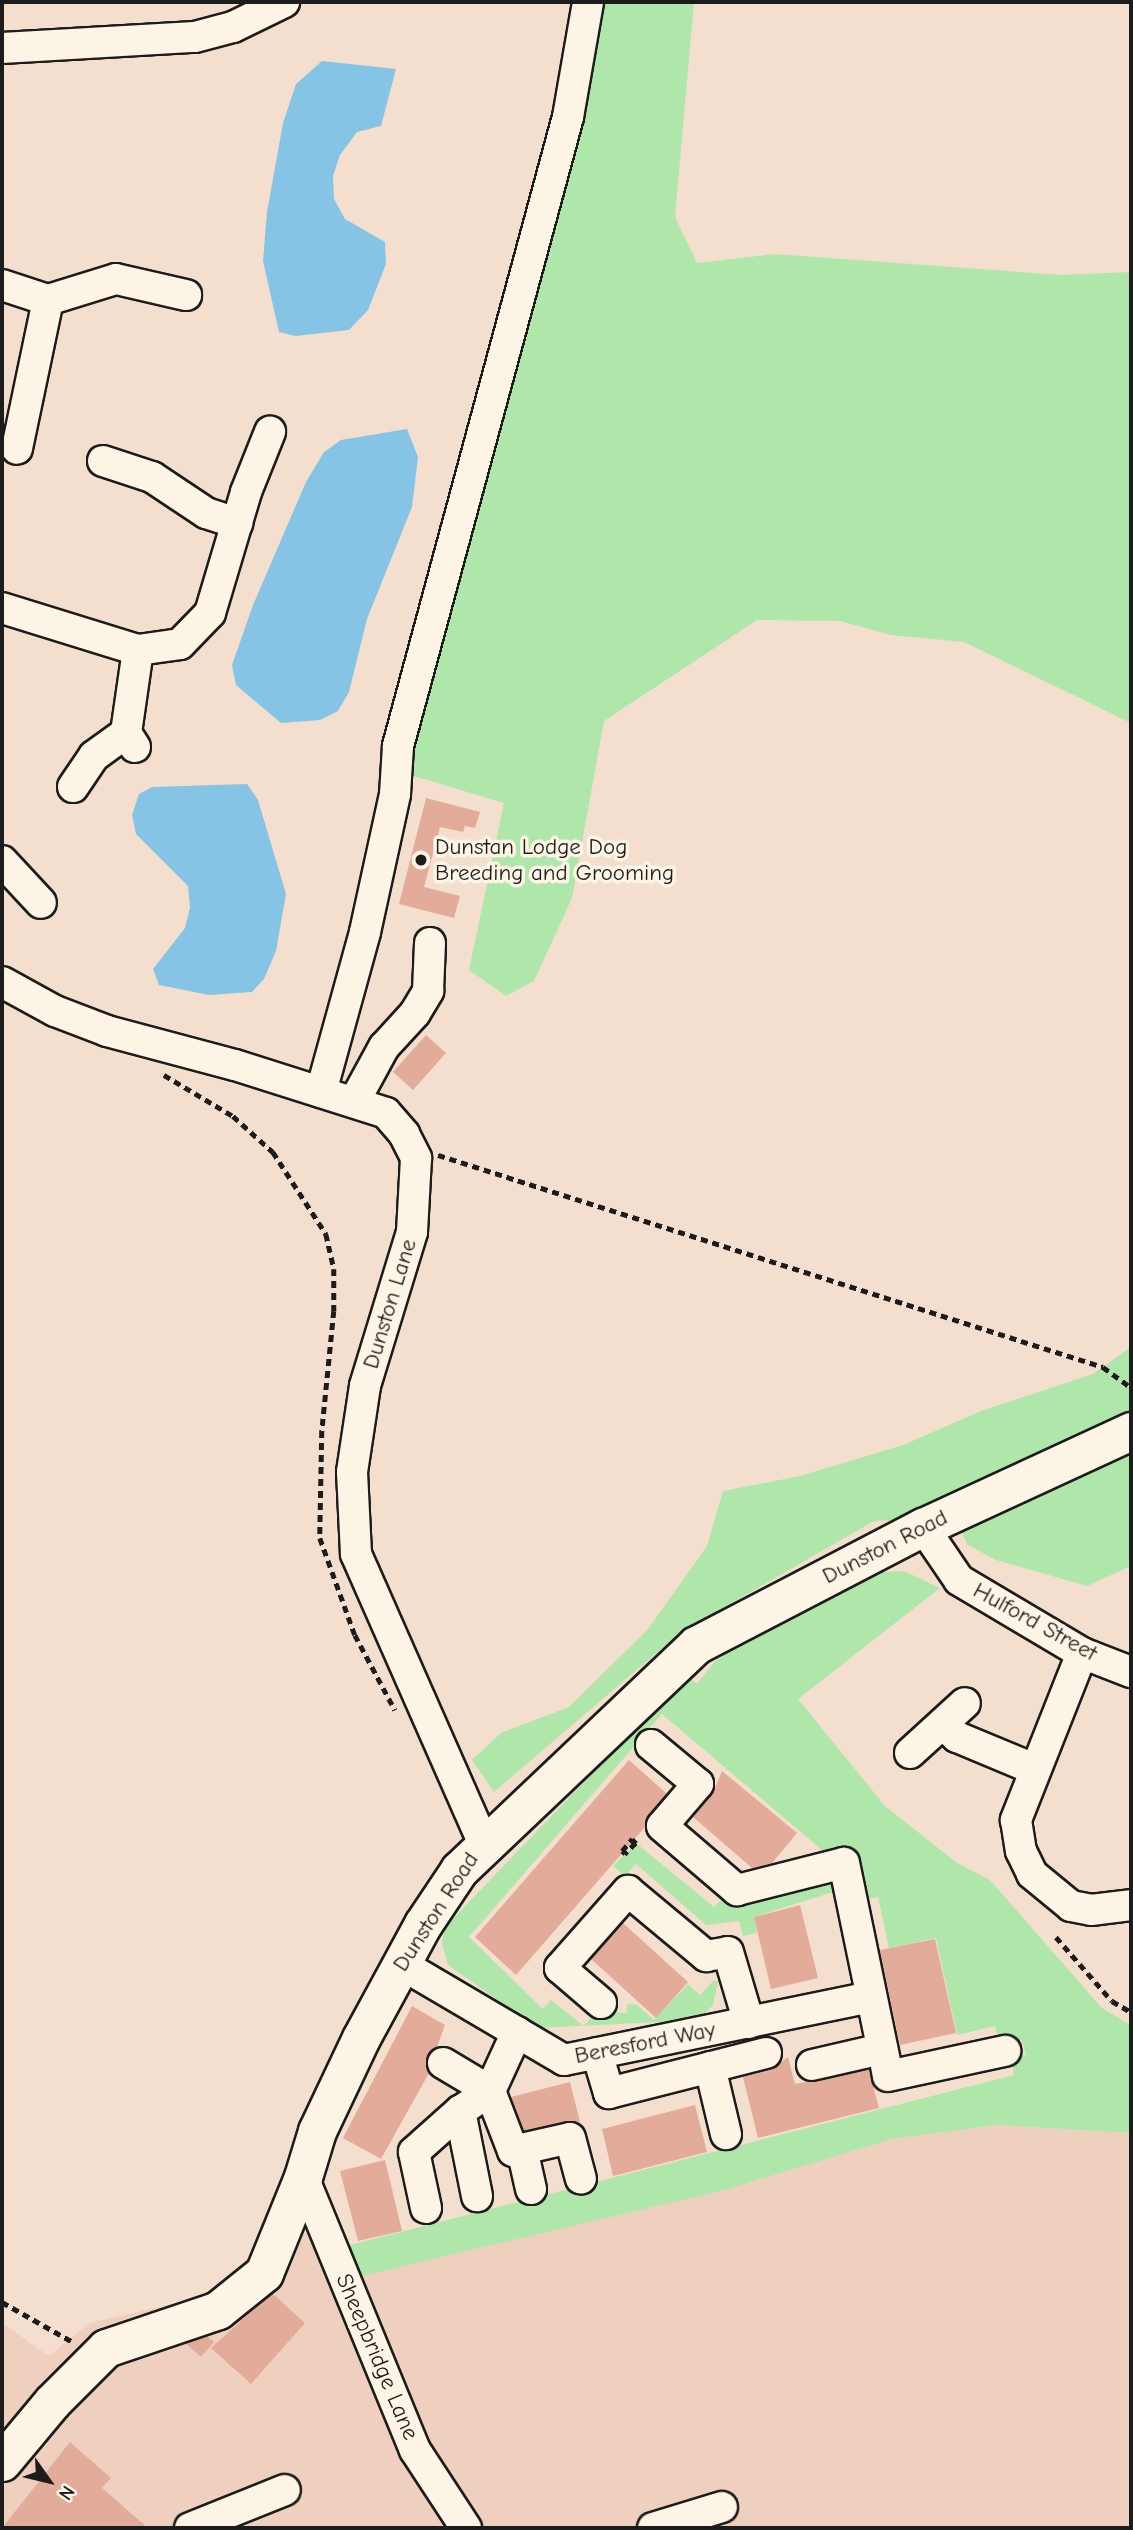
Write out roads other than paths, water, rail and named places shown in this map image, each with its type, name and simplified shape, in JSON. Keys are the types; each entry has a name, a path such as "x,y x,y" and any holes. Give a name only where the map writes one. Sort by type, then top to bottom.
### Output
{"main road":[{"name":"Dunston Road","path":"2,2462 106,2348 218,2310 264,2273 303,2178 317,2131 401,1964 459,1870 483,1842 696,1645 923,1527 1131,1432"}],"street":[{"path":"2,48 195,37 233,27 284,2"},
{"path":"321,1092 365,932 395,794 398,746 568,117 588,2"},
{"path":"2,285 48,300 116,279 186,295"},
{"path":"18,449 48,300"},
{"path":"2,608 138,650 180,644 210,613 246,492 270,432"},
{"path":"103,461 152,477 206,513 237,523"},
{"path":"73,787 94,756 131,740 138,650"},
{"path":"2,861 41,903"},
{"path":"2,982 55,1011 107,1031 355,1102 384,1047 415,1013 428,991 429,943"},
{"name":"Dunston Lane","path":"355,1102 386,1112 404,1134 416,1158 412,1232 365,1386 352,1472 356,1554 483,1842"},
{"name":"Hulford Street","path":"923,1527 959,1580 1082,1653 1131,1672"},
{"path":"1082,1653 1016,1820 1021,1851 1032,1874 1049,1893 1071,1906 1091,1910 1131,1905"},
{"path":"910,1753 965,1703"},
{"path":"943,1724 957,1737 1034,1769"},
{"path":"651,1745 698,1784 662,1826 737,1890 844,1863 888,2076 1006,2051"},
{"path":"601,2003 560,1968 628,1891 706,1956 728,1952 749,2023"},
{"name":"Beresford Way","path":"401,1964 564,2060 870,1997"},
{"path":"426,2208 414,2152 460,2111 490,2091 517,2032"},
{"path":"812,2066 882,2049"},
{"path":"597,2053 609,2092 766,2053"},
{"path":"443,2063 490,2091 513,2151 570,2138 581,2179"},
{"path":"710,2067 726,2134"},
{"path":"460,2111 477,2196"},
{"path":"523,2149 531,2189"},
{"name":"Sheepbridge Lane","path":"303,2178 415,2449 466,2528"},
{"path":"190,2528 285,2490"},
{"path":"653,2528 722,2507"}],"water":[{"path":"322,61 396,69 381,126 357,132 340,155 333,176 334,199 345,219 385,242 386,264 368,310 349,330 296,336 279,332 263,261 267,212 283,123 296,84"},
{"path":"407,429 418,457 412,507 367,619 349,692 338,711 320,720 281,723 236,685 232,665 253,605 306,482 324,452 341,440"},
{"path":"247,784 258,800 286,894 276,951 264,979 252,992 209,995 159,985 153,969 185,928 190,908 188,886 136,834 132,815 139,794 152,787"}],"place":[{"name":"Dunstan Lodge Dog Breeding and Grooming","path":"421,860"}]}
